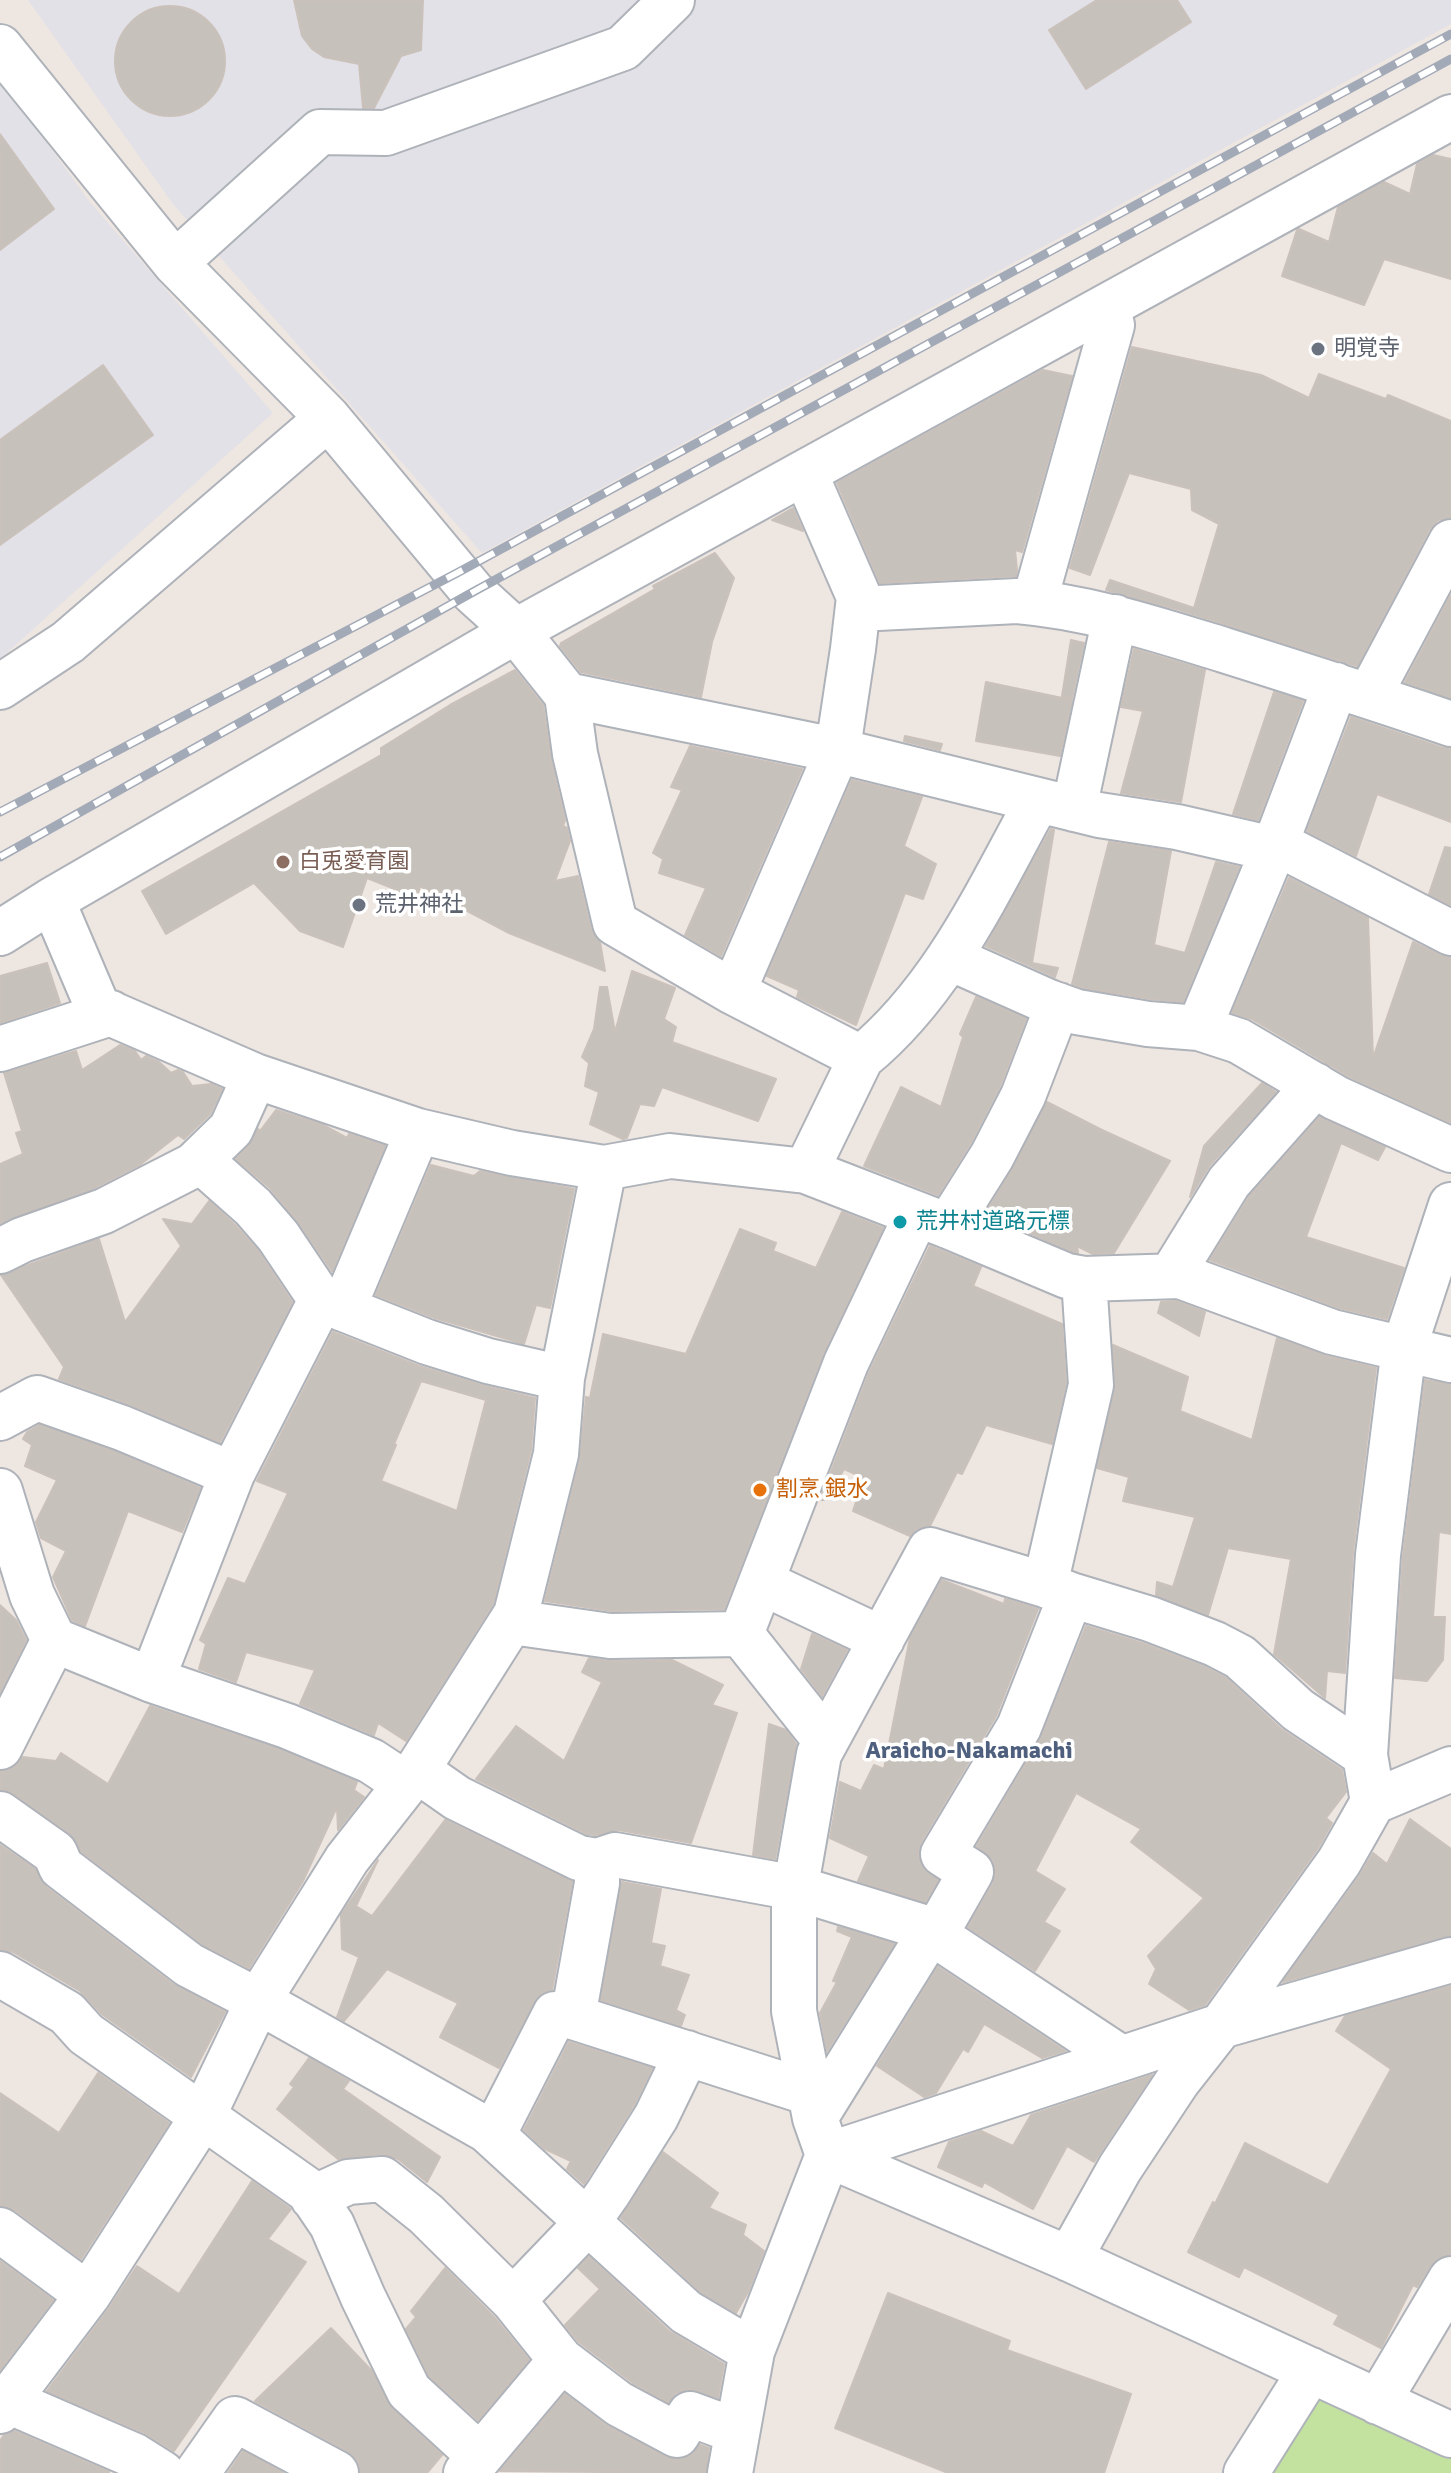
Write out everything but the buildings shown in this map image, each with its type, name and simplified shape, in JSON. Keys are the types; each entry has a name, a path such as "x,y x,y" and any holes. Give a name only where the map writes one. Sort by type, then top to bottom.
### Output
{"street":[{"path":"175,263 320,132 386,133 623,48 672,0"},
{"path":"0,47 175,263 328,418 473,592 516,631 567,695 575,754 615,923 733,992 861,1058"},
{"path":"0,933 516,631 1107,306 1439,132"},
{"path":"1034,603 1112,325 1107,306"},
{"path":"0,687 68,642 328,418"},
{"path":"733,992 833,761 849,678 859,597 805,473"},
{"path":"1199,1028 1275,846 1352,691 1451,542"},
{"path":"858,609 1017,601 1115,617 1451,724"},
{"path":"806,1171 861,1058 879,1043 944,969 1056,804 1115,617"},
{"path":"567,695 835,750 1099,815 1275,846 1451,933"},
{"path":"52,900 98,1008 255,1076 418,1131 512,1153 604,1168 670,1156 806,1171 1067,1276 1084,1279 1180,1276 1332,1332 1451,1360"},
{"path":"950,958 1077,1012 1148,1024 1199,1028 1239,1041 1336,1098 1451,1150"},
{"path":"741,1634 846,1363 932,1220 992,1156 1023,1096 1058,1005"},
{"path":"0,1049 111,1013"},
{"path":"0,1251 104,1211 194,1165 231,1129 255,1076"},
{"path":"1171,1276 1229,1182 1315,1085"},
{"path":"152,1680 232,1474 332,1304 418,1131"},
{"path":"200,1160 253,1207 332,1304 427,1342 488,1361 562,1378"},
{"path":"162,2473 135,2456 4,2406 88,2295 203,2116 258,2001 347,1859 412,1777 516,1614 556,1454 562,1378 604,1168"},
{"path":"1373,1802 1365,1755 1378,1555 1404,1348 1451,1205"},
{"path":"733,2452 752,2351 818,2122 928,1936 939,1928 971,1872 943,1854 1019,1727 1058,1590 1091,1385 1084,1279"},
{"path":"0,1418 37,1398 122,1428 232,1474"},
{"path":"0,1491 32,1595 54,1640 152,1680 287,1726 412,1777 579,1858 597,1861 615,1855 796,1888 923,1927 1121,2058"},
{"path":"818,2122 794,2011 796,1888 819,1754 930,1550 1150,1619 1215,1644 1240,1657 1298,1710 1365,1755"},
{"path":"761,1582 882,1639"},
{"path":"512,1622 610,1636 741,1634"},
{"path":"741,1634 826,1741"},
{"path":"0,1747 54,1640"},
{"path":"1069,2259 1120,2168 1177,2082 1339,1862 1373,1802 1451,1769"},
{"path":"0,1814 55,1853 61,1867 189,1965 487,2130 686,2312 752,2351"},
{"path":"573,2017 597,1883 597,1861"},
{"path":"818,2122 1121,2058 1451,1960"},
{"path":"0,1974 67,2013 86,2034 309,2191 332,2225 409,2391 473,2465 561,2360"},
{"path":"493,2135 555,2014 573,2017 687,2053 1069,2259 1451,2435"},
{"path":"513,2300 587,2223 656,2117 687,2053"},
{"path":"313,2198 348,2182 382,2179 426,2214 513,2300 561,2360 619,2404 677,2435 690,2414 733,2452"},
{"path":"0,2230 88,2295"},
{"path":"1378,2402 1451,2279"},
{"path":"1246,2473 1311,2370"},
{"path":"197,2473 235,2419 336,2473"}],"shaded area":[{"path":"28,0 1451,0 1451,24 482,553 173,204"},
{"path":"0,78 89,201 273,413 0,659"}],"green space":[{"path":"1336,2397 1451,2453 1451,2473 1258,2473 1305,2399"}],"railway":[{"path":"0,812 457,573 1451,34"},
{"path":"0,857 473,592 1451,59"}],"place":[{"name":"明覚寺","path":"1318,349"},
{"name":"白兎愛育園","path":"283,862"},
{"name":"荒井神社","path":"359,905"},
{"name":"荒井村道路元標","path":"900,1222"},
{"name":"割烹 銀水","path":"760,1490"}],"district":[{"name":"Araicho-Nakamachi","path":"969,1752"}]}
